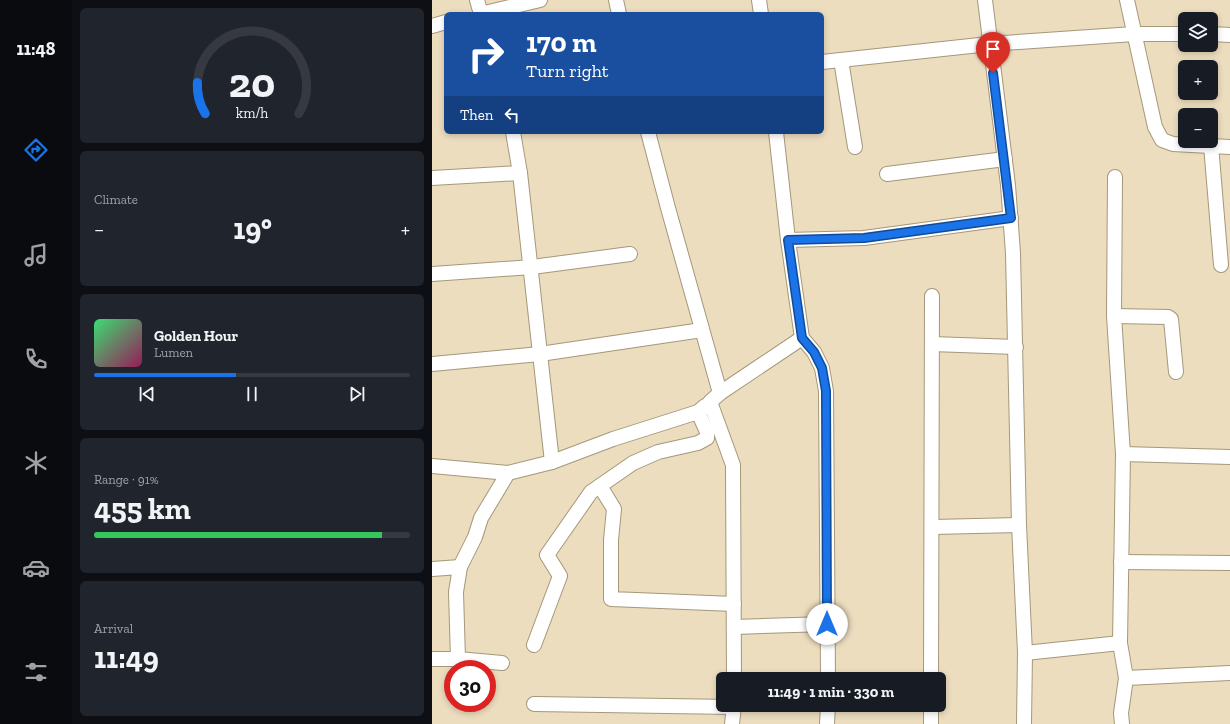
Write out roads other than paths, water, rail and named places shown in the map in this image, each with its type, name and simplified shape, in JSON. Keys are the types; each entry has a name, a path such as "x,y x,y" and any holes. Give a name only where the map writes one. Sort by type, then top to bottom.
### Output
{"street":[{"path":"477,0 480,12"},
{"path":"489,12 540,0"},
{"path":"616,0 619,12"},
{"path":"759,0 761,12"},
{"path":"985,0 1011,218 1016,347 1019,525 1025,653 1024,724"},
{"path":"1127,0 1155,127 1162,140 1178,144"},
{"path":"432,26 444,23"},
{"path":"824,62 990,44 1134,34 1178,34"},
{"path":"1218,34 1230,34"},
{"path":"841,60 855,147"},
{"path":"513,134 532,267 552,462"},
{"path":"649,134 702,330 715,397 733,465 734,672"},
{"path":"776,134 788,240 802,338 814,352 822,368 826,391 828,672"},
{"path":"1218,146 1230,147"},
{"path":"1211,148 1221,265"},
{"path":"887,174 1005,159"},
{"path":"432,178 520,173"},
{"path":"1115,177 1114,316 1123,454 1120,643 1126,678 1121,713 1122,724"},
{"path":"788,240 864,238 1011,218"},
{"path":"432,274 532,267 630,254"},
{"path":"931,672 933,527 932,296"},
{"path":"1114,316 1168,317 1171,319 1176,372"},
{"path":"432,364 540,354 702,330"},
{"path":"432,466 508,473 552,462 613,439 698,412 715,397 802,338"},
{"path":"932,344 1016,347"},
{"path":"534,645 560,576 546,555 591,492 639,460 658,452 698,443 707,438 708,432 698,412"},
{"path":"1123,454 1230,457"},
{"path":"458,659 456,592 460,567 475,537 481,518 508,473"},
{"path":"600,486 614,509 611,540 610,599 734,604"},
{"path":"933,527 1019,525"},
{"path":"1121,562 1230,563"},
{"path":"432,569 460,567"},
{"path":"734,627 827,624"},
{"path":"1025,653 1120,643"},
{"path":"432,659 458,659 502,663"},
{"path":"1126,678 1230,674"},
{"path":"534,704 716,706"},
{"path":"732,724 733,712"},
{"path":"827,724 828,712"},
{"path":"931,712 931,724"}]}
